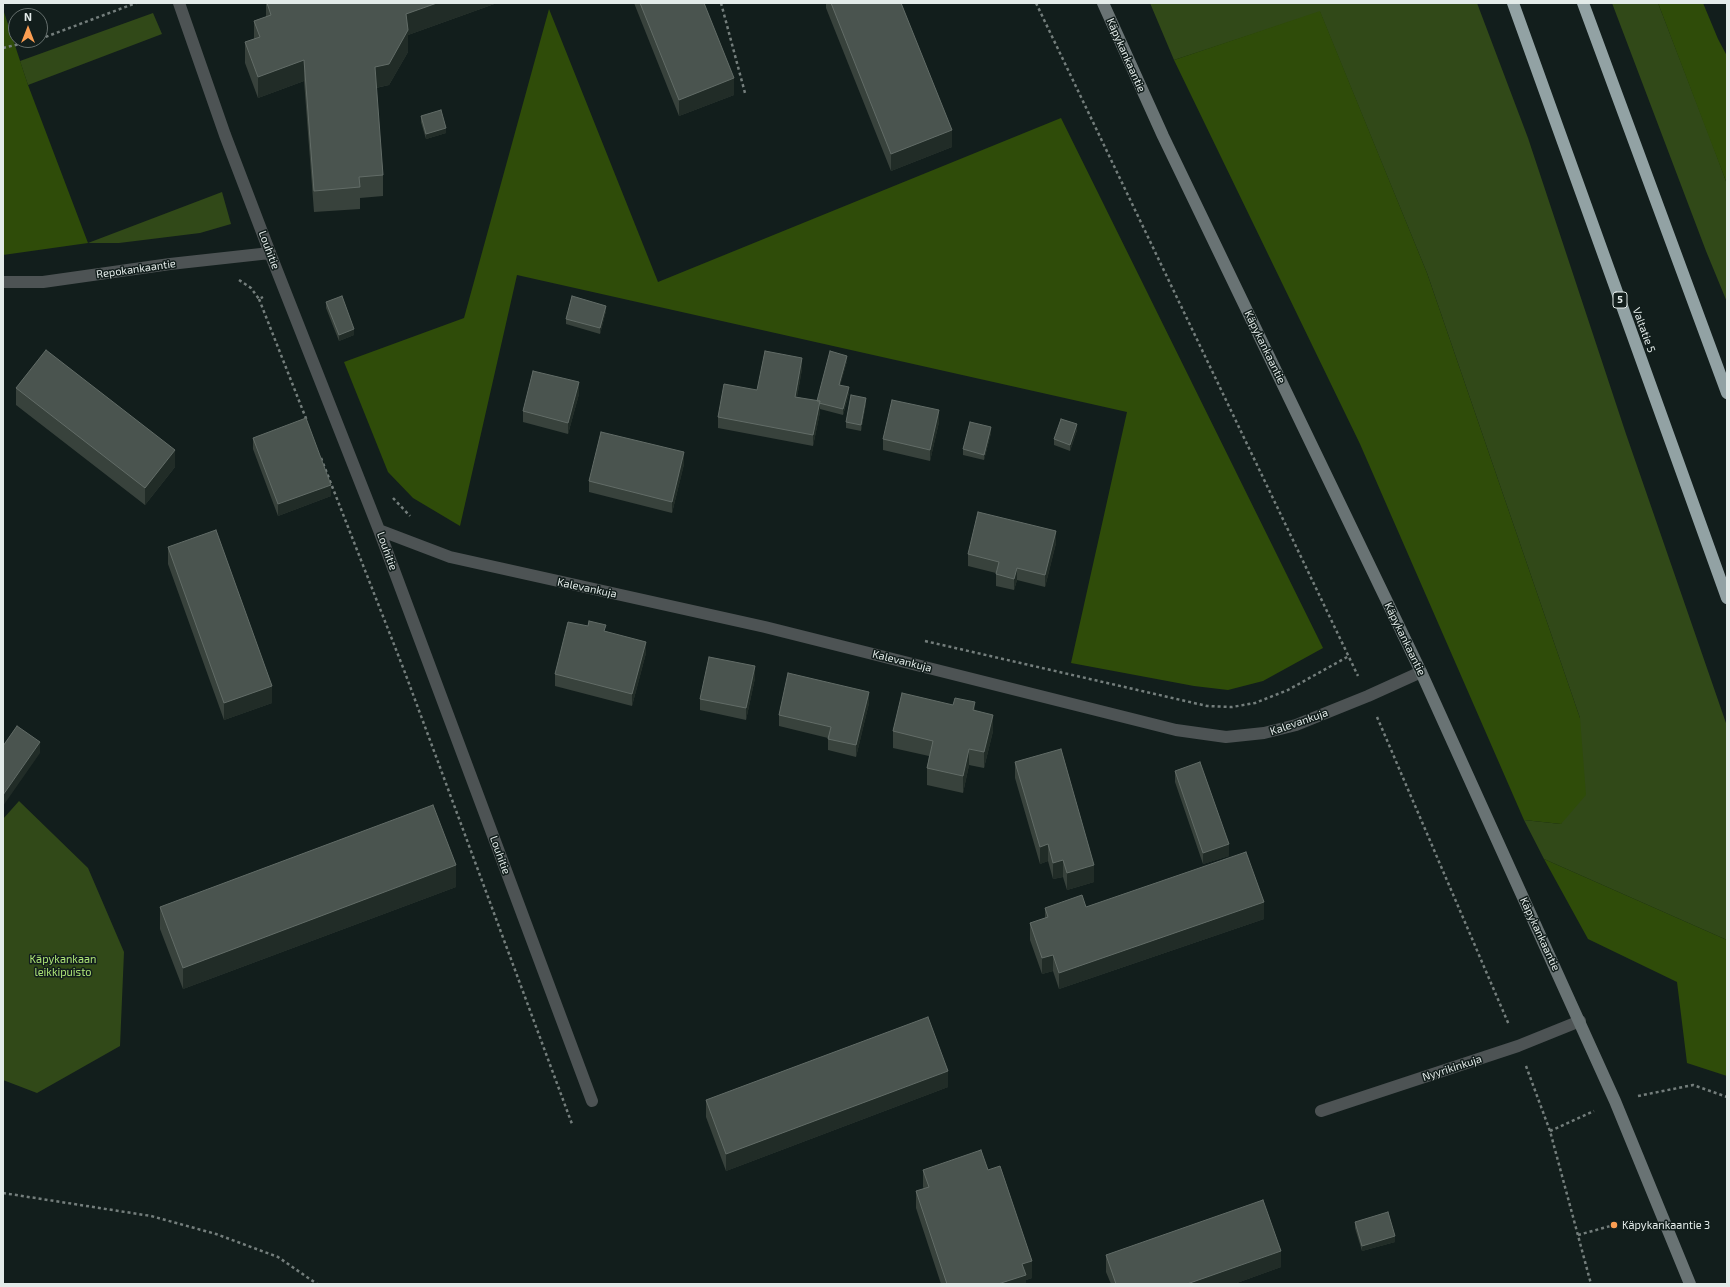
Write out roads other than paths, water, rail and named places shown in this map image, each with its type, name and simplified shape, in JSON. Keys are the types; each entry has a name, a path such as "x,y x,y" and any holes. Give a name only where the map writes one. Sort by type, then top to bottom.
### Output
{"highway":[{"name":"Valtatie 5","path":"1513,3 1727,598"},
{"path":"1583,3 1727,393"}],"street":[{"name":"Louhitie","path":"179,3 225,135 379,530 592,1101"},
{"name":"Käpykankaantie","path":"1102,3 1163,136 1421,672 1580,1021 1615,1101 1690,1284"},
{"name":"Repokankaantie","path":"3,282 43,282 170,264 270,253"},
{"name":"Kalevankuja","path":"379,530 450,557 765,627 1176,730 1226,737 1264,734 1296,725 1368,696 1421,672"},
{"name":"Nyyrikinkuja","path":"1322,1112 1518,1046 1580,1021"}],"place":[{"name":"Käpykankaantie 3","path":"1614,1225"}],"park label":[{"name":"Käpykankaan leikkipuisto","path":"63,965"}]}
